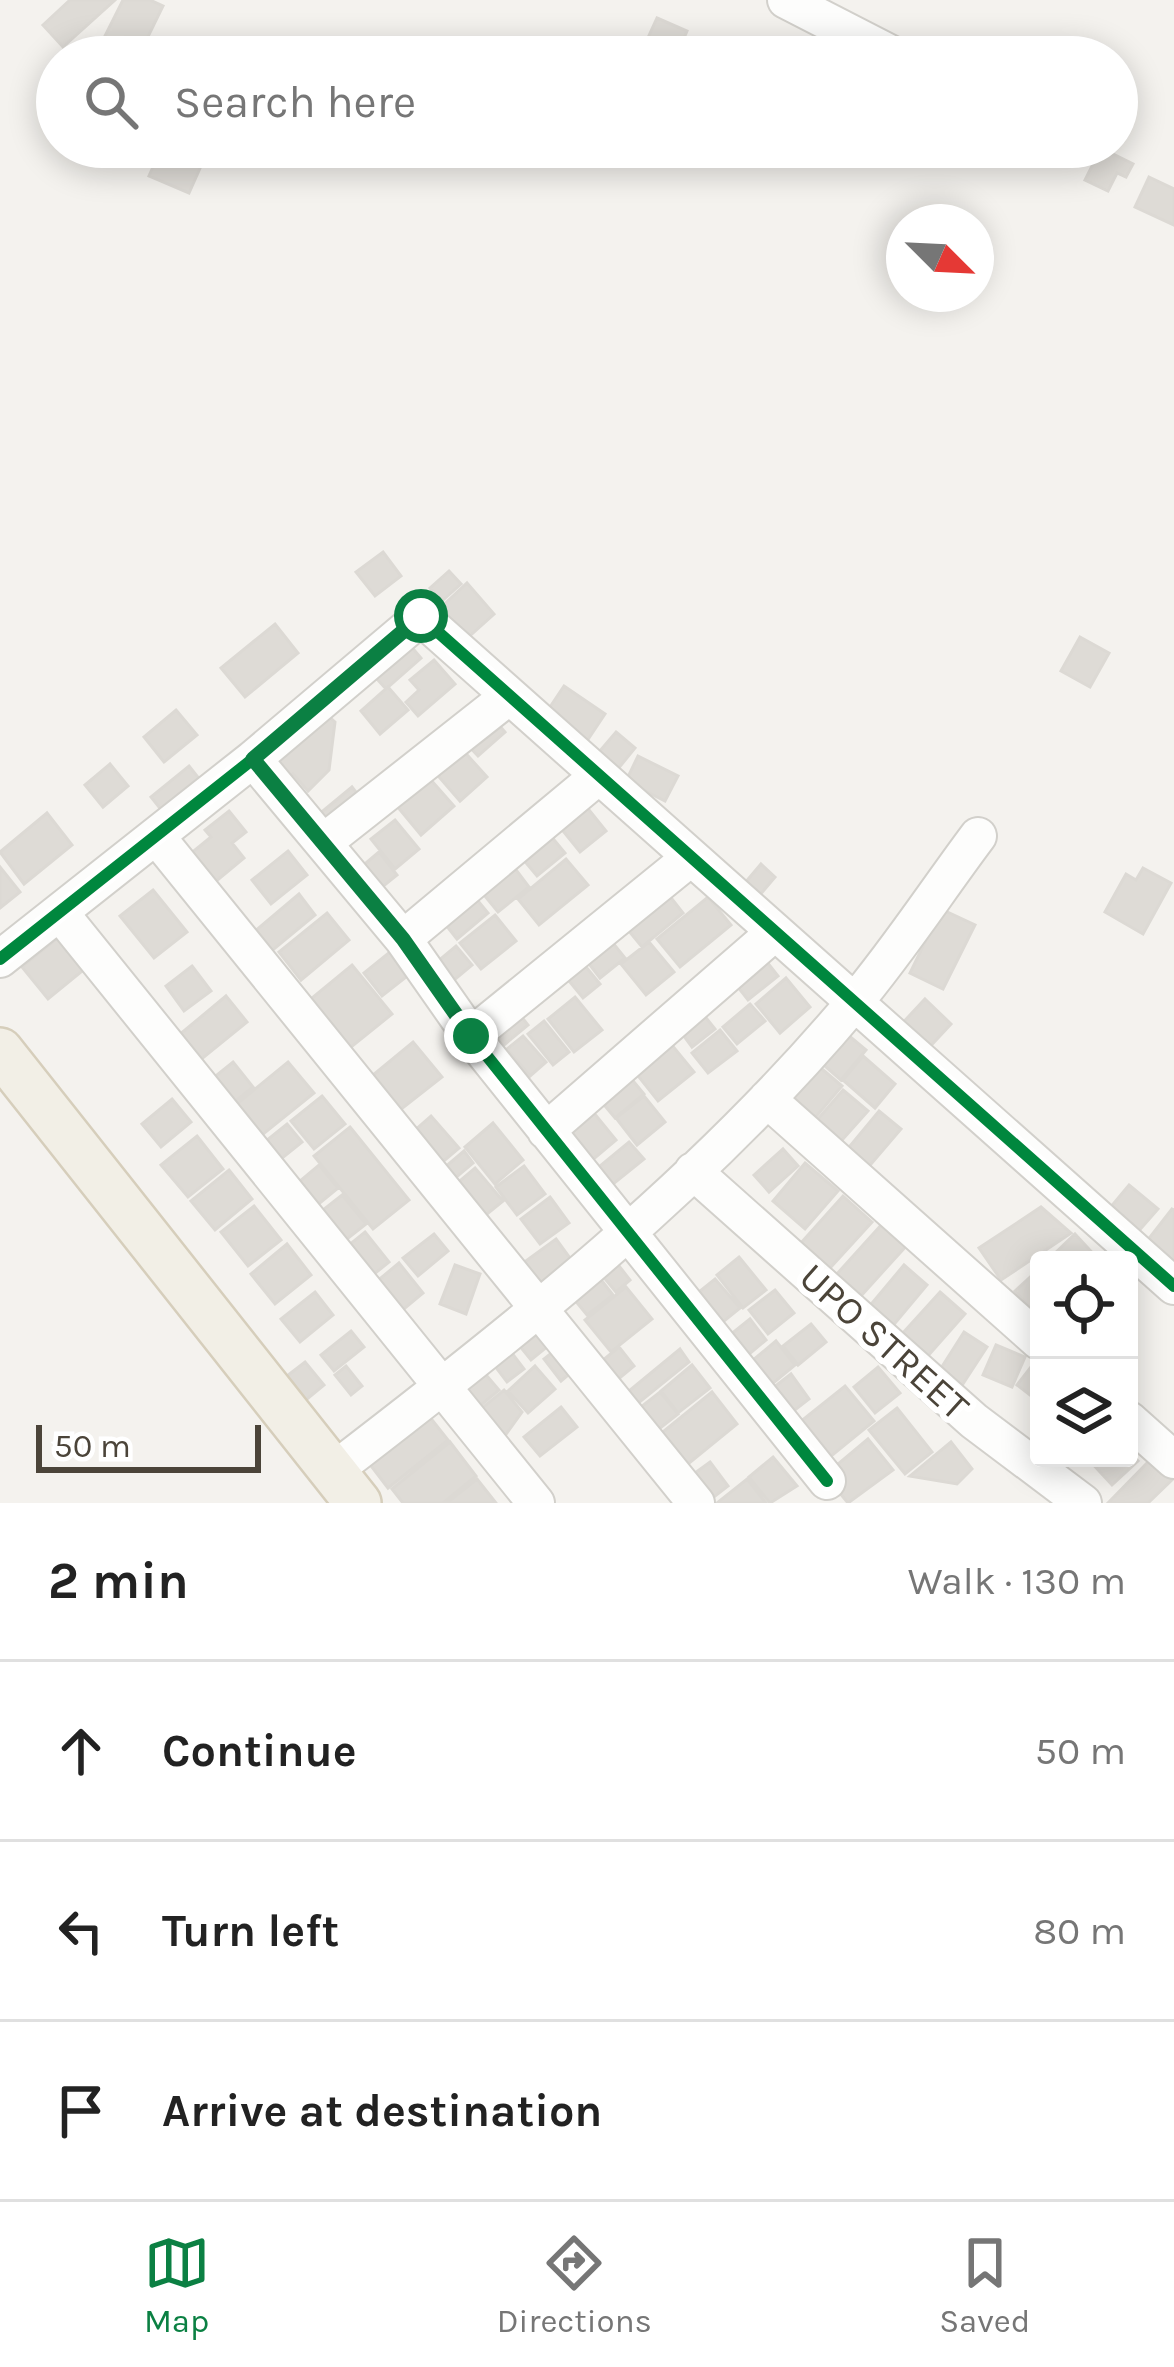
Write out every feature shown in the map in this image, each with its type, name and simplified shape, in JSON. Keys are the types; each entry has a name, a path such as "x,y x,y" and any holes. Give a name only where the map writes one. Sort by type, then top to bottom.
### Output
{"main road":[{"path":"0,1051 345,1487"}],"street":[{"path":"785,0 856,36"},
{"path":"0,959 253,759 421,616 596,778 1174,1286"},
{"path":"324,842 508,697"},
{"path":"253,759 403,939 471,1036 827,1480"},
{"path":"403,939 596,778"},
{"path":"156,836 542,1306 696,1503"},
{"path":"345,1487 442,1388 542,1306 767,1100 855,1003 978,836"},
{"path":"471,1036 689,859"},
{"path":"60,913 536,1503"},
{"path":"546,1131 774,933"},
{"path":"767,1100 1030,1333"},
{"name":"UPO STREET","path":"693,1171 974,1421 1083,1503"},
{"path":"1138,1428 1174,1460"}],"building":[{"path":"70,0 115,0 75,36 53,36 43,25"},
{"path":"123,0 150,0 163,6 148,36 105,36"},
{"path":"657,18 687,31 685,36 649,36"},
{"path":"153,168 200,168 189,193 149,176"},
{"path":"1091,168 1131,168 1126,177 1117,173 1108,191 1085,180"},
{"path":"1149,177 1174,189 1174,225 1135,207"},
{"path":"383,552 401,576 375,596 356,572"},
{"path":"449,571 461,584 442,601 430,588"},
{"path":"467,583 494,614 463,642 436,612"},
{"path":"275,624 298,653 245,697 221,668"},
{"path":"403,637 421,658 386,689 368,669"},
{"path":"1080,637 1109,653 1090,687 1061,671"},
{"path":"434,660 455,684 418,716 406,702 419,690 410,680"},
{"path":"564,686 605,714 587,741 546,713"},
{"path":"388,687 408,710 380,734 361,711"},
{"path":"176,710 197,735 164,762 144,737"},
{"path":"325,713 335,722 329,770 308,791 293,774 285,782 268,763"},
{"path":"492,717 505,732 478,756 464,741"},
{"path":"616,732 635,748 613,775 593,759"},
{"path":"460,747 487,777 460,801 433,770"},
{"path":"638,756 678,776 665,801 626,781"},
{"path":"110,764 128,786 103,807 85,785"},
{"path":"189,766 208,790 170,821 151,797"},
{"path":"423,771 454,806 421,835 391,799"},
{"path":"352,787 359,796 325,824 318,815"},
{"path":"585,805 606,831 580,852 559,826"},
{"path":"229,811 246,832 232,843 244,858 208,888 184,859 211,837 205,830"},
{"path":"47,813 72,845 24,884 0,852"},
{"path":"395,820 419,849 395,869 371,839"},
{"path":"545,829 565,853 537,876 517,852"},
{"path":"288,851 307,875 271,904 252,880"},
{"path":"379,852 397,875 371,896 353,874"},
{"path":"507,858 529,887 498,912 475,884"},
{"path":"566,859 588,885 539,925 518,899"},
{"path":"761,864 775,877 753,903 739,890"},
{"path":"0,867 20,892 0,908"},
{"path":"1143,868 1171,883 1143,934 1105,912 1126,874 1136,880"},
{"path":"661,885 683,913 642,947 619,919"},
{"path":"153,890 187,932 154,958 120,916"},
{"path":"469,890 488,913 457,939 438,915"},
{"path":"299,894 315,915 264,957 248,937"},
{"path":"708,897 731,925 680,967 657,939"},
{"path":"941,909 975,925 943,989 910,973"},
{"path":"327,913 349,940 301,980 279,952"},
{"path":"495,915 516,941 481,969 460,943"},
{"path":"604,932 625,958 600,978 580,952"},
{"path":"61,935 87,967 48,999 22,967"},
{"path":"649,942 674,972 646,995 621,964"},
{"path":"401,943 420,966 382,996 364,973"},
{"path":"456,946 472,965 447,986 431,967"},
{"path":"759,952 778,976 748,1000 730,977"},
{"path":"577,956 600,984 583,998 560,970"},
{"path":"352,965 392,1014 345,1052 306,1003"},
{"path":"192,966 211,991 184,1011 166,986"},
{"path":"786,978 810,1007 780,1033 756,1004"},
{"path":"226,996 247,1022 188,1070 167,1045"},
{"path":"575,997 602,1030 574,1052 548,1019"},
{"path":"925,999 951,1024 922,1055 896,1030"},
{"path":"750,1004 765,1021 737,1044 723,1027"},
{"path":"513,1006 528,1025 492,1055 476,1036"},
{"path":"703,1014 715,1029 692,1047 681,1032"},
{"path":"544,1021 569,1052 553,1065 528,1034"},
{"path":"720,1030 737,1051 708,1073 692,1053"},
{"path":"842,1030 866,1050 841,1080 817,1059"},
{"path":"523,1036 546,1062 530,1076 507,1049"},
{"path":"666,1038 694,1072 658,1101 631,1067"},
{"path":"413,1042 442,1077 395,1114 367,1080"},
{"path":"863,1056 895,1084 875,1108 843,1080"},
{"path":"233,1062 253,1087 222,1112 202,1087"},
{"path":"288,1062 314,1093 252,1143 227,1112"},
{"path":"815,1063 842,1086 814,1119 787,1096"},
{"path":"624,1070 644,1094 615,1118 595,1094"},
{"path":"843,1090 868,1111 835,1148 811,1127"},
{"path":"322,1096 345,1124 314,1149 291,1121"},
{"path":"644,1096 665,1122 637,1145 616,1118"},
{"path":"172,1099 191,1122 161,1147 142,1124"},
{"path":"589,1107 616,1140 585,1166 558,1132"},
{"path":"879,1111 901,1129 866,1170 845,1152"},
{"path":"431,1116 459,1148 432,1171 405,1139"},
{"path":"493,1123 523,1160 495,1184 465,1147"},
{"path":"287,1124 302,1142 281,1159 266,1141"},
{"path":"350,1127 409,1200 373,1229 314,1156"},
{"path":"197,1136 223,1169 188,1197 161,1165"},
{"path":"629,1142 644,1159 602,1193 588,1176"},
{"path":"783,1149 798,1166 769,1192 754,1175"},
{"path":"464,1151 473,1163 447,1185 437,1174"},
{"path":"805,1163 838,1191 805,1229 773,1201"},
{"path":"319,1165 338,1188 305,1215 287,1192"},
{"path":"524,1166 545,1194 517,1215 496,1187"},
{"path":"475,1168 503,1201 476,1223 448,1191"},
{"path":"229,1170 252,1199 215,1230 191,1201"},
{"path":"1129,1185 1158,1209 1137,1233 1109,1209"},
{"path":"342,1195 366,1224 333,1250 309,1221"},
{"path":"843,1196 872,1222 820,1279 792,1253"},
{"path":"550,1197 569,1223 540,1244 521,1219"},
{"path":"254,1206 281,1240 248,1266 221,1232"},
{"path":"1041,1207 1071,1233 1044,1251 1030,1251 1030,1261 1001,1280 979,1248"},
{"path":"1174,1210 1174,1262 1147,1241"},
{"path":"884,1222 908,1244 850,1308 826,1286"},
{"path":"365,1232 389,1262 363,1283 338,1254"},
{"path":"434,1234 448,1251 418,1276 403,1258"},
{"path":"1075,1234 1091,1251 1057,1251"},
{"path":"556,1239 575,1265 542,1290 523,1263"},
{"path":"287,1244 311,1275 275,1304 251,1274"},
{"path":"612,1257 630,1280 616,1292 597,1269"},
{"path":"739,1257 766,1290 743,1308 717,1275"},
{"path":"399,1263 423,1293 394,1317 370,1287"},
{"path":"455,1265 480,1274 466,1314 440,1304"},
{"path":"904,1265 927,1285 885,1335 862,1315"},
{"path":"595,1272 613,1295 587,1315 569,1293"},
{"path":"1030,1277 1030,1307 1015,1291"},
{"path":"715,1279 740,1308 713,1330 689,1300"},
{"path":"626,1287 652,1319 611,1352 585,1320"},
{"path":"775,1290 794,1313 768,1334 749,1310"},
{"path":"315,1292 333,1315 300,1342 281,1319"},
{"path":"940,1292 965,1314 918,1367 893,1344"},
{"path":"543,1315 559,1337 531,1360 514,1339"},
{"path":"750,1319 766,1340 742,1360 725,1339"},
{"path":"811,1324 826,1342 798,1365 783,1346"},
{"path":"351,1331 364,1347 334,1371 321,1355"},
{"path":"964,1332 987,1347 959,1390 936,1376"},
{"path":"502,1340 524,1369 507,1382 485,1353"},
{"path":"776,1341 795,1365 760,1394 741,1370"},
{"path":"564,1343 581,1364 561,1381 544,1359"},
{"path":"996,1345 1025,1357 1012,1387 983,1375"},
{"path":"619,1347 634,1366 611,1385 596,1366"},
{"path":"680,1349 689,1362 627,1412 618,1400"},
{"path":"305,1362 324,1385 302,1403 283,1379"},
{"path":"475,1362 499,1390 469,1415 445,1388"},
{"path":"692,1365 710,1388 678,1413 661,1391"},
{"path":"346,1366 362,1386 351,1395 335,1375"},
{"path":"535,1366 555,1389 528,1413 508,1391"},
{"path":"878,1367 900,1393 875,1413 854,1387"},
{"path":"1030,1368 1030,1395 1017,1385"},
{"path":"791,1374 809,1399 783,1419 765,1394"},
{"path":"845,1386 874,1421 819,1466 790,1430"},
{"path":"504,1390 522,1412 499,1444 470,1418"},
{"path":"660,1392 678,1414 650,1436 632,1414"},
{"path":"712,1392 737,1424 678,1472 653,1440"},
{"path":"421,1406 448,1440 388,1488 362,1454"},
{"path":"561,1407 577,1427 540,1456 524,1437"},
{"path":"897,1408 932,1452 905,1474 869,1430"},
{"path":"868,1439 893,1470 848,1503 825,1475"},
{"path":"450,1442 476,1476 443,1503 403,1503 392,1489"},
{"path":"951,1442 972,1469 957,1484 910,1476"},
{"path":"773,1457 797,1486 770,1503 749,1477"},
{"path":"1153,1457 1174,1478 1148,1503 1108,1503"},
{"path":"710,1462 728,1486 706,1503 684,1481"},
{"path":"1095,1467 1132,1467 1112,1485"},
{"path":"477,1479 496,1503 447,1503"},
{"path":"747,1479 766,1503 717,1503"}],"cycle path":[{"path":"253,759 421,617 1174,1286"},
{"path":"0,959 253,759 403,939 471,1036 827,1481"}],"route":[{"path":"421,616 253,759 403,939 471,1036"}]}
